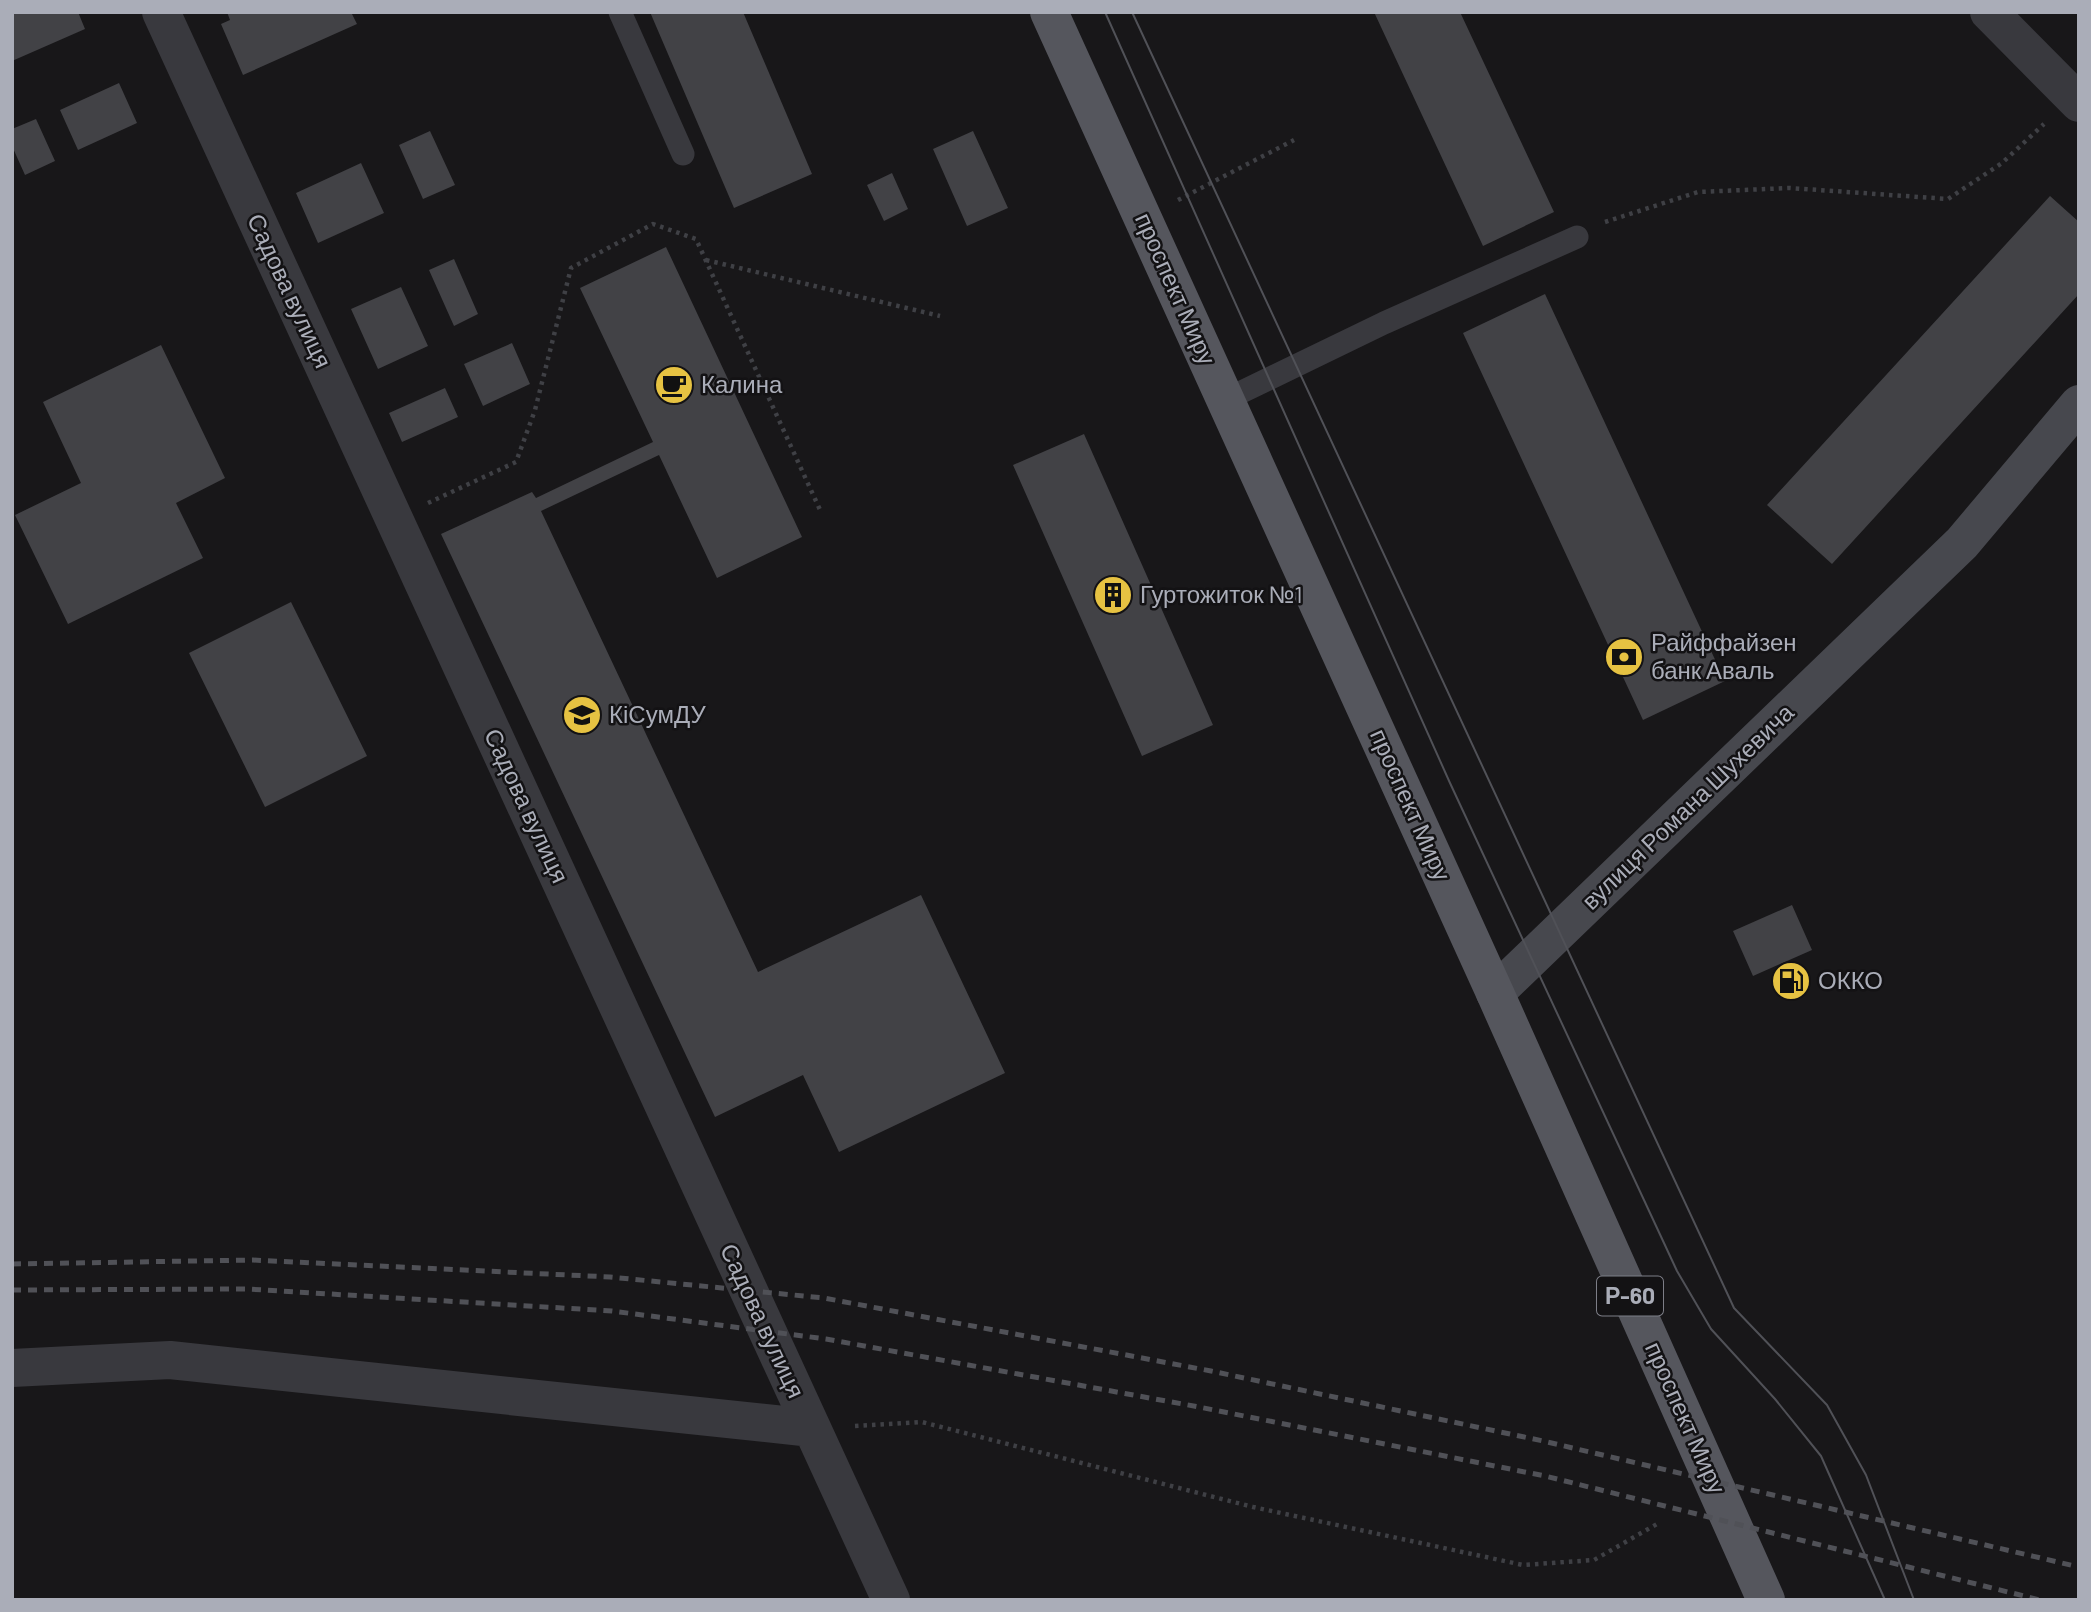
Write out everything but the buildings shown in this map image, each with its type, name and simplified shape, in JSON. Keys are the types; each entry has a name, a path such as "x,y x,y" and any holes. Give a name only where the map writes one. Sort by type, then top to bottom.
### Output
{"main road":[{"name":"проспект Миру","path":"1049,12 1495,993 1766,1600"},
{"name":"вулиця Романа Шухевича","path":"1495,993 1962,543 2079,404"}],"street":[{"name":"Садова вулиця","path":"161,12 891,1600"},
{"path":"2002,17 2076,100"},
{"path":"12,1368 170,1360 812,1428"}],"lane":[{"path":"620,12 683,154"},
{"path":"1226,400 1384,323 1577,237"}],"path":[{"path":"1577,237 1615,217 1698,192 1790,188 1948,199 2002,163 2076,100"},
{"path":"1168,205 1294,140"},
{"path":"394,519 516,462 535,410 571,268 653,224 696,239 821,512"},
{"path":"706,260 940,316"},
{"path":"812,1428 922,1422 1253,1507 1523,1565 1594,1560 1657,1524"}],"tram line":[{"path":"1105,12 1450,783 1677,1271 1711,1329 1775,1399 1821,1456 1885,1600"},
{"path":"1132,12 1734,1308 1827,1405 1866,1475 1914,1600"}],"railway":[{"path":"12,1264 253,1260 610,1277 824,1298 1211,1371 1543,1441 2079,1567"},
{"path":"12,1290 247,1289 612,1311 826,1339 1199,1407 1545,1476 2040,1600"}],"place":[{"name":"Калина","path":"674,385"},
{"name":"Гуртожиток №1","path":"1113,595"},
{"name":"Райффайзен банк Аваль","path":"1624,657"},
{"name":"КіСумДУ","path":"582,715"},
{"name":"ОККО","path":"1791,981"}]}
